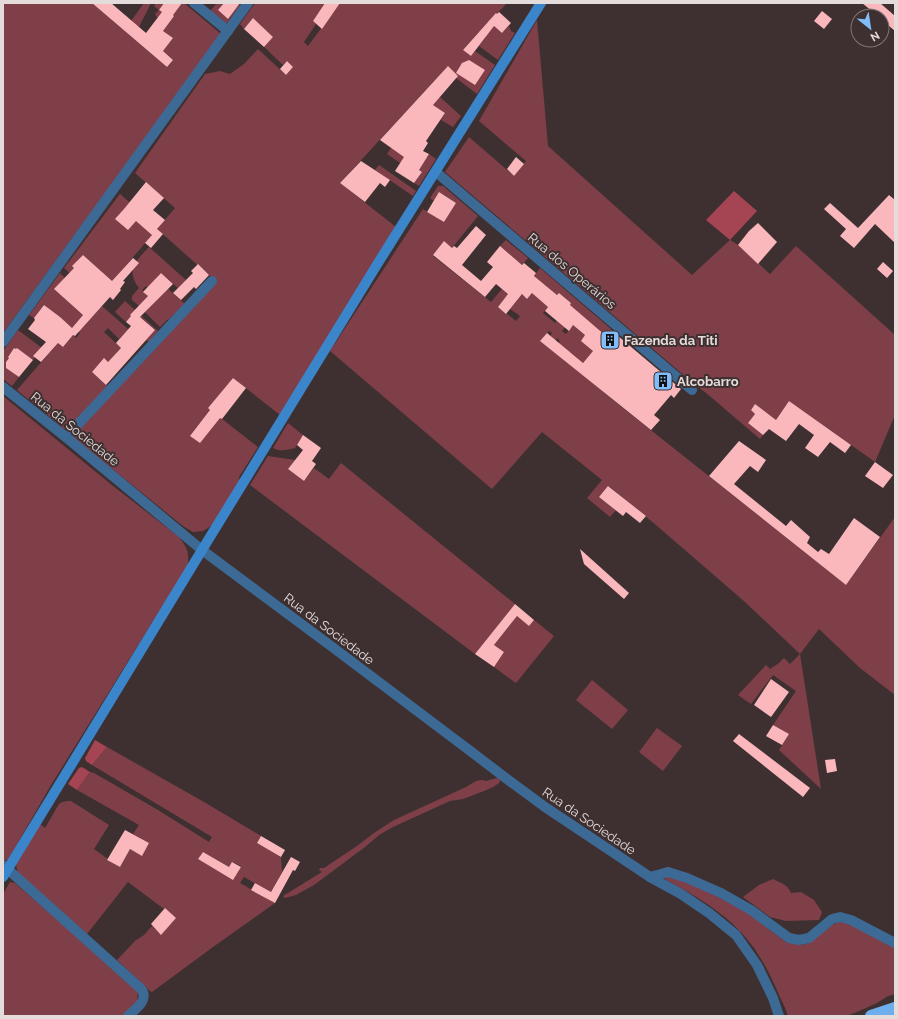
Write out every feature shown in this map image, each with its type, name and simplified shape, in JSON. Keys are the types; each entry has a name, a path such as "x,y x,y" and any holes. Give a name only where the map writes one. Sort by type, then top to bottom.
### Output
{"highway":[{"path":"871,1016 895,1008"}],"main road":[{"path":"5,870 378,263 541,3"}],"street":[{"path":"194,3 228,31"},
{"path":"3,342 248,3"},
{"name":"Rua dos Operários","path":"436,172 692,390"},
{"path":"66,437 212,281"},
{"name":"Rua da Sociedade","path":"3,387 66,437 202,550 538,802 650,877 709,912 736,935 757,965 776,1005 779,1016"},
{"path":"5,870 139,987 143,992 144,998 140,1005 128,1016"},
{"path":"650,877 668,872 701,884 721,893 751,910 789,938 800,940 809,938 832,920 840,917 851,920 895,943"}],"shaded area":[{"path":"3,3 92,3 167,67 173,60 163,51 173,38 163,31 167,25 156,16 155,14 159,10 171,19 174,16 176,3 184,3 221,34 3,333"},
{"path":"144,3 151,3 139,27 131,21"},
{"path":"156,3 164,3 159,10 154,6"},
{"path":"217,3 224,3 218,10 228,19 239,4 240,6 226,24 210,11"},
{"path":"255,3 325,3 313,21 316,24 304,42 308,46 340,3 507,3 489,22 502,33 509,26 511,31 515,33 498,60 479,46 486,37 479,32 463,50 471,56 475,51 495,65 477,94 452,75 447,67 340,183 396,227 280,415 233,378 208,408 258,447 239,477 240,481 211,526 203,531 193,532 183,526 75,439 73,434 217,281 157,229 175,208 135,173 205,74 220,71 230,74 244,64 258,49 286,75 293,67 287,61 283,65 264,47 273,37 253,18 244,29 240,24"},
{"path":"537,20 548,146 692,275 730,240 738,245 770,274 796,246 895,335 895,415 875,462 789,401 776,420 755,404 751,410 755,414 748,423 763,435 760,439 705,392 686,379 687,378 445,172 469,137 514,176 526,161 479,121"},
{"path":"440,97 461,116 453,127 441,120 445,113 429,102"},
{"path":"391,148 421,154 427,158 429,154 436,159 419,186 414,183 422,172 400,163 387,154"},
{"path":"379,165 416,191 413,196 375,170"},
{"path":"438,186 443,186 478,216 452,248 444,241 433,256 491,302 502,289 507,293 513,287 520,292 506,297 498,307 516,321 520,316 510,309 522,294 527,299 536,289 548,307 543,313 555,323 571,303 559,293 557,295 534,276 540,268 611,329 606,336 572,319 562,331 566,334 573,325 585,335 593,351 583,363 571,353 567,357 555,347 560,341 557,338 555,341 550,337 552,333 549,331 541,340 613,400 846,585 895,517 895,695 860,668 819,629 800,654 745,602 609,486 599,497 616,510 610,517 587,498 602,480 542,432 492,489 330,351 423,209 444,222 456,203 439,192 434,201 430,198"},
{"path":"734,191 757,211 730,240 706,220"},
{"path":"120,194 151,221 152,235 104,291 89,290 64,268","holes":["83,255 102,272 73,266"]},
{"path":"506,240 528,258 522,265 500,246"},
{"path":"149,247 186,280 178,288 161,273 156,278 185,304 160,327 145,312 158,298 146,286 142,290 148,296 139,306 132,300 132,296 139,288 133,276 134,266 140,256"},
{"path":"60,273 65,278 55,290 83,315 72,328 44,305 34,318 29,315"},
{"path":"125,301 158,331 149,342 146,340 155,330 135,312 126,322 115,312"},
{"path":"102,306 128,329 119,339 108,328 104,332 121,348 108,362 104,359 92,372 109,388 67,429 64,429 17,390 58,343 63,347 73,335 76,338 80,333 77,331"},
{"path":"18,330 42,348 33,360 17,348 14,348 8,356 9,358 6,362 6,367 19,377 12,386 3,379 3,351"},
{"path":"3,396 113,486 179,537 188,553 188,565 51,785 8,860 3,860"},
{"path":"288,423 303,435 295,448 281,450 273,448"},
{"path":"268,456 295,460 288,469 304,481 314,468 329,479 341,463 515,604 475,654 250,485"},
{"path":"517,616 529,626 534,620 554,636 516,683 494,667 504,652 494,645"},
{"path":"800,654 821,789 779,750 789,734 773,725 796,691 773,675 751,704 738,695 766,665 770,669 784,658 790,664"},
{"path":"592,680 628,710 612,729 576,700"},
{"path":"657,728 682,746 663,771 639,752"},
{"path":"95,740 107,747 92,765 86,761 85,758"},
{"path":"107,747 261,836 257,843 281,857 282,872 271,892 244,877 240,883 275,903 152,992 117,960 152,926 161,934 176,918 128,882 87,934 18,873 16,865 40,824 45,828 59,804 66,801 71,801 109,825 94,849 108,859 107,860 120,867 130,849 142,855 149,843 133,834 139,825 77,790 90,772 158,810 209,842 212,837 92,765","holes":["203,852 229,867 233,862 241,866 233,879 198,859"]},
{"path":"82,767 90,772 77,790 68,784 79,768"},
{"path":"497,778 501,779 499,783 493,787 463,799 450,801 393,827 379,835 314,885 296,895 285,898 283,896 322,872 319,870 320,868 324,868 394,820 476,781 486,781"},
{"path":"665,876 689,882 749,913 786,942 801,945 809,943 832,925 839,922 846,923 895,946 895,994 846,1016 788,1016 766,968 746,937 726,918 692,894 668,881 664,878"},
{"path":"773,879 786,886 791,893 801,892 814,900 822,912 819,920 786,921 770,917 743,897 759,885"},
{"path":"10,882 15,883 134,986 138,992 137,1002 125,1016 3,1016 3,894"}],"building":[{"path":"92,3 111,3 146,33 162,12 159,10 164,3 182,3 163,31 173,38 163,51 173,60 167,67"},
{"path":"224,3 240,3 228,19 218,10"},
{"path":"325,3 340,3 322,29 313,21"},
{"path":"862,3 880,3 886,8 868,8"},
{"path":"822,11 832,19 824,29 814,21"},
{"path":"499,12 511,23 502,33 494,26 471,56 463,50 496,13 497,14"},
{"path":"890,12 895,16 895,31 890,27"},
{"path":"253,18 273,37 264,47 244,29"},
{"path":"469,60 485,70 475,85 456,73 462,63"},
{"path":"287,61 293,67 286,75 280,69"},
{"path":"448,66 458,76 433,105 445,113 426,141 428,143 423,151 429,154 419,170 422,172 414,183 395,171 404,157 380,140"},
{"path":"516,157 524,164 514,176 507,169"},
{"path":"361,161 390,180 385,187 380,183 365,202 340,183"},
{"path":"146,182 164,198 153,210 165,220 157,229 163,234 151,248 145,243 152,235 136,221 128,230 115,219"},
{"path":"439,192 456,203 444,222 427,212"},
{"path":"889,195 895,200 895,243 875,224 854,248 840,236 846,229 824,209 830,203 858,228"},
{"path":"758,223 777,242 758,264 738,245 749,231"},
{"path":"476,226 486,235 462,265 481,281 493,267 487,262 500,246 522,265 524,263 536,273 534,276 557,295 559,293 571,303 570,305 606,336 611,330 681,389 674,398 671,395 654,415 660,420 651,430 540,341 547,333 583,363 593,351 581,341 585,335 573,325 569,331 545,311 548,307 532,293 527,299 522,294 506,314 498,307 508,294 496,284 485,297 433,255 444,241 452,248 454,246 457,248"},
{"path":"83,255 112,281 133,258 139,263 123,281 125,282 120,289 121,290 113,300 110,297 75,336 73,335 63,347 58,343 41,362 33,356 46,342 28,329 44,305 72,328 83,315 54,289 74,268 72,266"},
{"path":"883,262 893,271 887,278 877,269"},
{"path":"198,264 209,275 196,289 194,287 181,300 173,293 193,273 191,271"},
{"path":"161,273 173,284 140,317 155,330 106,385 92,372 104,358 108,362 121,348 116,343 131,326 126,322 131,316 130,315 148,296 143,292"},
{"path":"14,348 17,348 33,360 19,377 6,368 8,357"},
{"path":"233,378 246,388 222,419 220,418 200,443 190,436 210,410 208,408"},
{"path":"789,401 851,445 845,453 830,442 818,457 805,448 814,435 799,424 786,441 769,429 763,435 748,423 755,414 751,410 755,404 776,420"},
{"path":"303,435 321,448 312,461 316,464 304,481 288,469 303,450 297,445"},
{"path":"739,441 766,460 758,472 750,466 734,484 786,526 791,520 810,537 807,543 818,552 821,549 829,554 854,518 880,537 846,585 709,476"},
{"path":"875,462 893,475 883,488 865,476"},
{"path":"608,486 646,516 640,523 626,512 623,516 599,497"},
{"path":"580,549 629,593 624,599 584,564"},
{"path":"515,604 534,620 529,626 517,616 494,645 504,652 494,667 475,654"},
{"path":"771,679 789,692 771,717 754,705"},
{"path":"773,725 789,734 782,745 766,736"},
{"path":"739,734 810,788 803,797 733,741"},
{"path":"835,759 837,771 827,773 825,760"},
{"path":"125,830 149,843 142,856 130,849 120,867 107,860"},
{"path":"261,836 285,850 281,857 257,843"},
{"path":"203,852 229,867 232,862 241,867 233,880 198,859"},
{"path":"291,857 300,862 295,871 293,870 275,903 251,890 255,883 271,892"},
{"path":"165,908 176,918 161,935 151,924"}],"place":[{"name":"Fazenda da Titi","path":"610,340"},
{"name":"Alcobarro","path":"663,381"}]}
